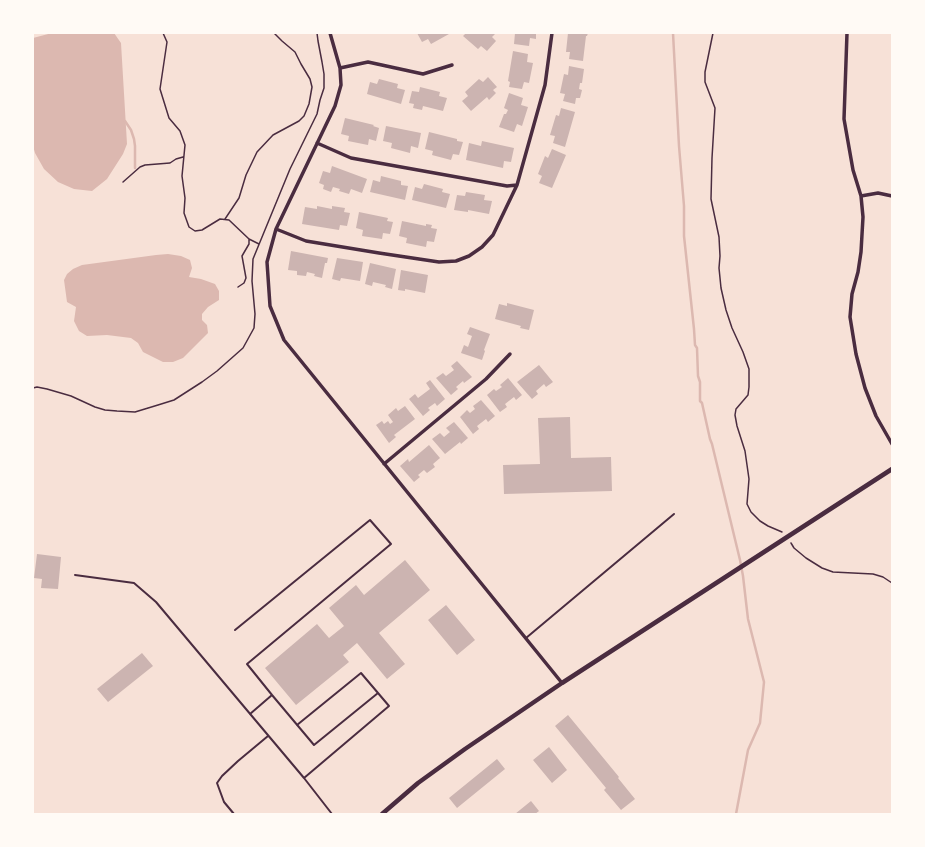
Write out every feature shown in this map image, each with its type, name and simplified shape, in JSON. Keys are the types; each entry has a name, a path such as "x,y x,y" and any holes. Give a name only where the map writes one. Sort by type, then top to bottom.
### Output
{"street":[{"path":"330,33 340,68 341,85 335,106 276,229 267,262 270,306 284,340 562,683"},
{"path":"276,229 306,241 439,262 456,262 469,256 482,247 493,235 517,185 545,85 552,33"},
{"path":"847,33 844,119 853,170 861,196 863,218 861,252 858,272 852,294 850,317 856,354 865,388 876,416 892,444"},
{"path":"340,68 368,62 423,74 452,65"},
{"path":"317,143 351,158 507,186 517,185"},
{"path":"861,196 878,193 892,196"},
{"path":"384,464 486,379 510,354"},
{"path":"382,814 418,783 442,765 562,683 892,469"}],"lane":[{"path":"526,639 674,514"},
{"path":"235,630 370,520 391,544 247,664 314,745 378,693"},
{"path":"75,575 134,583 156,602 304,778 332,814"},
{"path":"297,725 361,673 389,706 304,778"},
{"path":"250,714 272,695"},
{"path":"234,814 224,802 217,783 222,776 238,761 268,736"}],"path":[{"path":"163,33 167,42 160,89 169,118 180,131 184,145 182,176 185,198 184,213 189,227 195,231 202,230 220,219 230,220 249,239 259,244"},
{"path":"225,219 239,198 246,175 257,152 273,135 299,121 304,116 310,104 312,87 310,79 295,52 274,33"},
{"path":"33,388 37,387 71,396 105,410 135,412 174,400 217,371 243,348 254,328 255,314 252,281 253,259 290,169 317,114 324,88 324,74 317,33"},
{"path":"713,33 705,72 705,82 715,108 711,199 719,237 719,268 721,288 732,328 749,369 748,395 736,410 735,415 737,426 746,451 749,479 747,504 751,512 760,521 781,531 794,548 822,568 833,572 873,574 892,583"},
{"path":"122,182 140,167 145,165 170,163 183,157"},
{"path":"238,287 244,283 246,278 242,256 249,244 249,239"},
{"path":"892,671 892,683"}],"shaded area":[{"path":"52,33 114,33 121,43 127,144 123,154 107,179 92,191 74,189 58,182 44,169 35,153 33,146 33,38"},
{"path":"168,254 181,256 190,260 192,268 189,277 215,284 219,291 219,300 208,307 202,314 202,320 207,325 208,333 183,358 173,362 163,362 143,352 138,343 131,338 107,335 87,336 79,331 74,321 76,307 67,302 64,280 67,274 73,269 82,265"}],"building":[{"path":"417,33 449,34 431,44 428,39 422,42"},
{"path":"466,33 493,33 495,34 492,37 496,41 487,51 481,46 478,49 463,36"},
{"path":"515,33 536,33 536,39 530,38 529,46 514,44"},
{"path":"568,33 588,33 586,36 583,61 569,59 570,52 566,52"},
{"path":"513,51 528,54 527,62 533,63 529,83 524,82 522,89 509,87 510,82 508,81"},
{"path":"569,66 584,69 582,83 580,83 579,89 582,90 580,98 576,98 575,104 563,101 565,94 560,93 564,74 568,75"},
{"path":"488,77 497,87 493,90 496,93 489,100 487,97 471,111 462,101 468,96 465,92 479,79 483,82"},
{"path":"379,79 398,84 397,88 405,90 401,104 367,94 370,82 377,84"},
{"path":"420,87 440,92 439,96 447,98 443,111 423,106 422,110 413,108 414,104 409,103 412,91 419,92"},
{"path":"509,93 523,98 521,105 528,107 522,126 517,124 514,132 499,127 504,114 506,114 508,110 504,108"},
{"path":"561,108 575,112 565,147 553,143 555,136 550,135 556,115 559,116"},
{"path":"345,118 374,125 373,126 379,128 376,141 369,139 368,145 348,141 349,136 341,134"},
{"path":"386,126 421,133 418,148 411,146 410,153 391,148 392,143 383,141"},
{"path":"429,132 463,142 459,155 453,154 451,160 432,155 433,151 425,149"},
{"path":"482,141 514,148 511,162 504,161 503,168 466,160 469,143 481,146"},
{"path":"552,149 566,155 552,188 539,183 542,176 538,174 545,156 548,158"},
{"path":"332,166 367,179 362,193 351,189 349,194 339,191 340,189 333,187 331,192 323,189 324,185 319,183 323,171 330,173"},
{"path":"381,176 401,181 401,185 408,186 405,200 370,192 373,180 380,182"},
{"path":"424,184 443,189 442,192 450,194 446,208 412,200 415,187 422,189"},
{"path":"466,192 485,195 484,200 492,201 489,214 468,210 468,212 454,210 457,195 465,196"},
{"path":"317,206 332,209 332,206 345,208 344,212 350,213 347,226 340,225 339,230 302,224 305,207 317,209"},
{"path":"359,212 388,218 387,221 393,222 390,234 383,233 382,239 362,236 363,230 356,228"},
{"path":"402,221 426,226 426,224 432,225 431,228 437,229 434,242 427,241 426,247 406,243 407,238 399,236"},
{"path":"291,251 328,258 327,263 325,263 322,278 307,272 306,276 297,275 297,271 288,270"},
{"path":"337,258 363,262 360,281 341,278 340,281 332,279"},
{"path":"370,263 396,269 392,289 385,287 386,285 373,282 372,286 365,284"},
{"path":"401,270 428,275 425,293 405,289 405,291 398,290"},
{"path":"507,303 534,310 529,330 520,328 521,326 495,319 499,304 507,306"},
{"path":"470,327 490,334 482,360 461,353 464,345 468,347 472,336 467,334"},
{"path":"457,361 472,377 464,383 463,381 456,387 458,389 451,395 436,378 443,373 446,376 454,370 451,366"},
{"path":"539,365 553,382 546,387 544,384 536,391 538,394 532,399 517,382"},
{"path":"508,378 522,395 516,400 514,397 505,404 507,407 500,412 487,395 494,389 496,391 502,387 500,385"},
{"path":"430,380 445,399 437,406 435,403 428,408 430,410 423,416 409,399 415,394 418,398 430,389 426,383"},
{"path":"481,400 495,416 488,422 486,419 477,426 479,429 473,434 460,417 467,410 470,413 475,409 473,406"},
{"path":"405,406 415,419 394,435 396,437 389,443 376,425 382,421 384,424 388,421 390,424 393,422 388,415 396,408 398,411"},
{"path":"570,417 571,458 611,457 612,491 504,494 503,465 540,464 538,418"},
{"path":"454,422 468,438 461,444 460,442 445,454 432,439 440,433 444,437 450,432 446,428"},
{"path":"429,445 440,458 433,464 435,467 427,473 424,470 418,475 420,477 414,482 400,466 408,459 409,462"},
{"path":"37,554 61,557 58,589 41,588 42,579 34,578"},
{"path":"405,560 430,590 379,633 405,664 387,679 357,643 343,655 349,662 296,705 265,668 317,624 329,638 344,626 329,608 356,585 364,595"},
{"path":"446,605 475,640 457,655 428,620"},
{"path":"142,653 153,666 108,702 97,689"},
{"path":"568,715 619,777 618,778 635,799 621,810 604,790 606,788 555,726"},
{"path":"549,747 567,770 552,783 533,760"},
{"path":"497,759 505,769 457,808 449,798"},
{"path":"531,801 539,811 535,814 515,814"}],"waterway":[{"path":"673,33 684,206 684,236 695,345 697,348 700,401 702,403 740,560 748,619 764,682 760,723 748,750 736,814"},
{"path":"125,121 131,130 134,139 135,168"}]}
